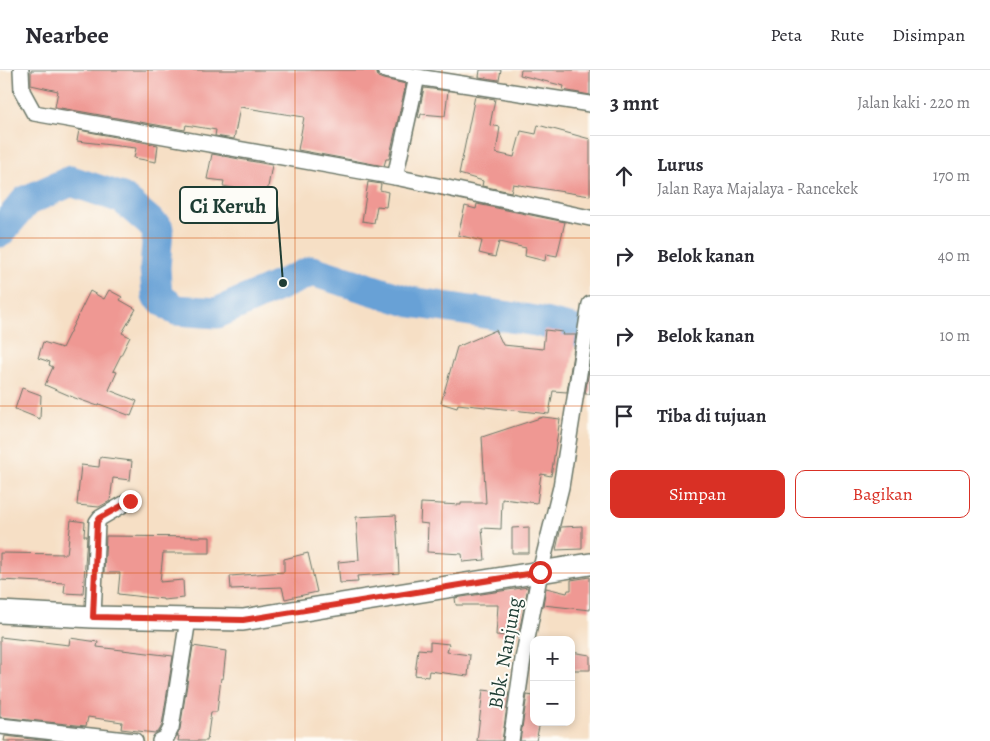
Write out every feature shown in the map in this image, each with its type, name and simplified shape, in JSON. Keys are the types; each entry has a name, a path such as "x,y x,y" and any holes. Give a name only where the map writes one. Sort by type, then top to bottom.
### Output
{"main road":[{"path":"0,612 93,617 243,620 590,564"}],"street":[{"path":"21,70 22,91 34,113 395,177 590,218"},
{"path":"385,70 417,77 590,104"},
{"path":"395,177 417,77"},
{"name":"Bbk. Nanjung","path":"511,741 523,659 540,572 561,487 590,308"},
{"path":"93,617 97,522 100,518 130,501"},
{"path":"160,741 166,738 171,728 188,620"},
{"path":"1,730 135,741"}],"building":[{"path":"31,70 376,70 378,77 406,84 389,159 386,159 384,166 298,150 304,117 240,107 234,139 215,136 216,130 186,125 185,130 55,107 58,91 31,85"},
{"path":"480,70 501,70 499,80 479,77"},
{"path":"521,70 590,70 590,95 563,90 564,86 520,75"},
{"path":"424,88 448,91 445,116 421,114 420,118 418,117"},
{"path":"475,96 495,99 490,125 500,127 496,153 514,157 521,131 536,134 538,125 590,139 590,196 513,184 511,192 482,186 483,181 459,174"},
{"path":"79,130 158,145 156,162 134,158 136,148 77,141"},
{"path":"212,154 272,165 265,204 243,200 244,190 223,186 224,181 207,179"},
{"path":"368,182 381,184 380,190 388,192 386,207 377,206 374,223 362,221"},
{"path":"477,204 565,222 557,256 546,254 545,261 525,256 526,248 499,242 495,257 479,253 482,241 458,235 465,206 476,209"},
{"path":"109,290 122,297 120,300 136,309 122,333 130,337 113,371 117,372 109,390 137,401 131,416 99,404 98,406 75,398 45,385 53,367 49,365 50,362 38,358 43,342 62,348 90,291 104,299"},
{"path":"496,330 503,345 543,349 545,330 563,332 562,335 576,335 567,392 553,391 549,414 458,404 457,408 441,403 457,347"},
{"path":"590,364 590,394 585,394"},
{"path":"22,388 41,395 40,419 15,409"},
{"path":"543,417 560,419 551,476 541,474 537,503 502,499 501,529 482,528 485,560 463,562 462,554 427,552 428,524 420,523 421,503 461,505 461,503 486,503 482,437"},
{"path":"100,457 132,461 130,480 113,478 110,501 99,507 77,505 81,465 99,467"},
{"path":"396,515 399,573 357,576 358,582 340,583 338,562 359,560 356,517"},
{"path":"71,520 85,522 84,536 87,536 83,594 64,593 65,583 0,580 0,553 67,554"},
{"path":"582,526 582,549 556,550 561,527"},
{"path":"529,527 529,553 512,553 512,528"},
{"path":"106,536 210,537 210,553 163,553 160,582 183,580 184,598 163,600 118,594 120,573 104,573"},
{"path":"308,553 317,592 285,599 282,587 231,589 230,576 284,572 284,559"},
{"path":"590,577 590,610 543,605 546,588 567,593 568,590 571,590 571,580"},
{"path":"528,587 518,637 496,635 498,605 456,605 455,598"},
{"path":"0,637 69,645 70,638 98,642 97,647 173,656 162,725 159,731 155,733 121,729 122,722 88,717 86,726 0,717"},
{"path":"430,642 449,644 447,652 470,655 468,676 429,671 428,677 415,675 418,649 430,650"},
{"path":"193,646 226,651 223,679 221,678 217,712 211,712 207,741 178,741 179,736 177,736 180,729"},
{"path":"575,653 590,655 590,670 575,670"},
{"path":"483,690 509,693 502,741 477,741"},
{"path":"527,695 530,695 530,726 539,726 536,741 520,741"},
{"path":"5,736 50,741 4,741"}],"waterway":[{"path":"0,232 26,201 71,181 122,198 158,229 155,268 157,296 176,310 217,313 312,271 411,302 536,321 590,334"}],"place":[{"name":"Ci Keruh","path":"283,283"}],"route":[{"path":"130,501 100,518 97,522 93,617 243,620 540,572"}]}
